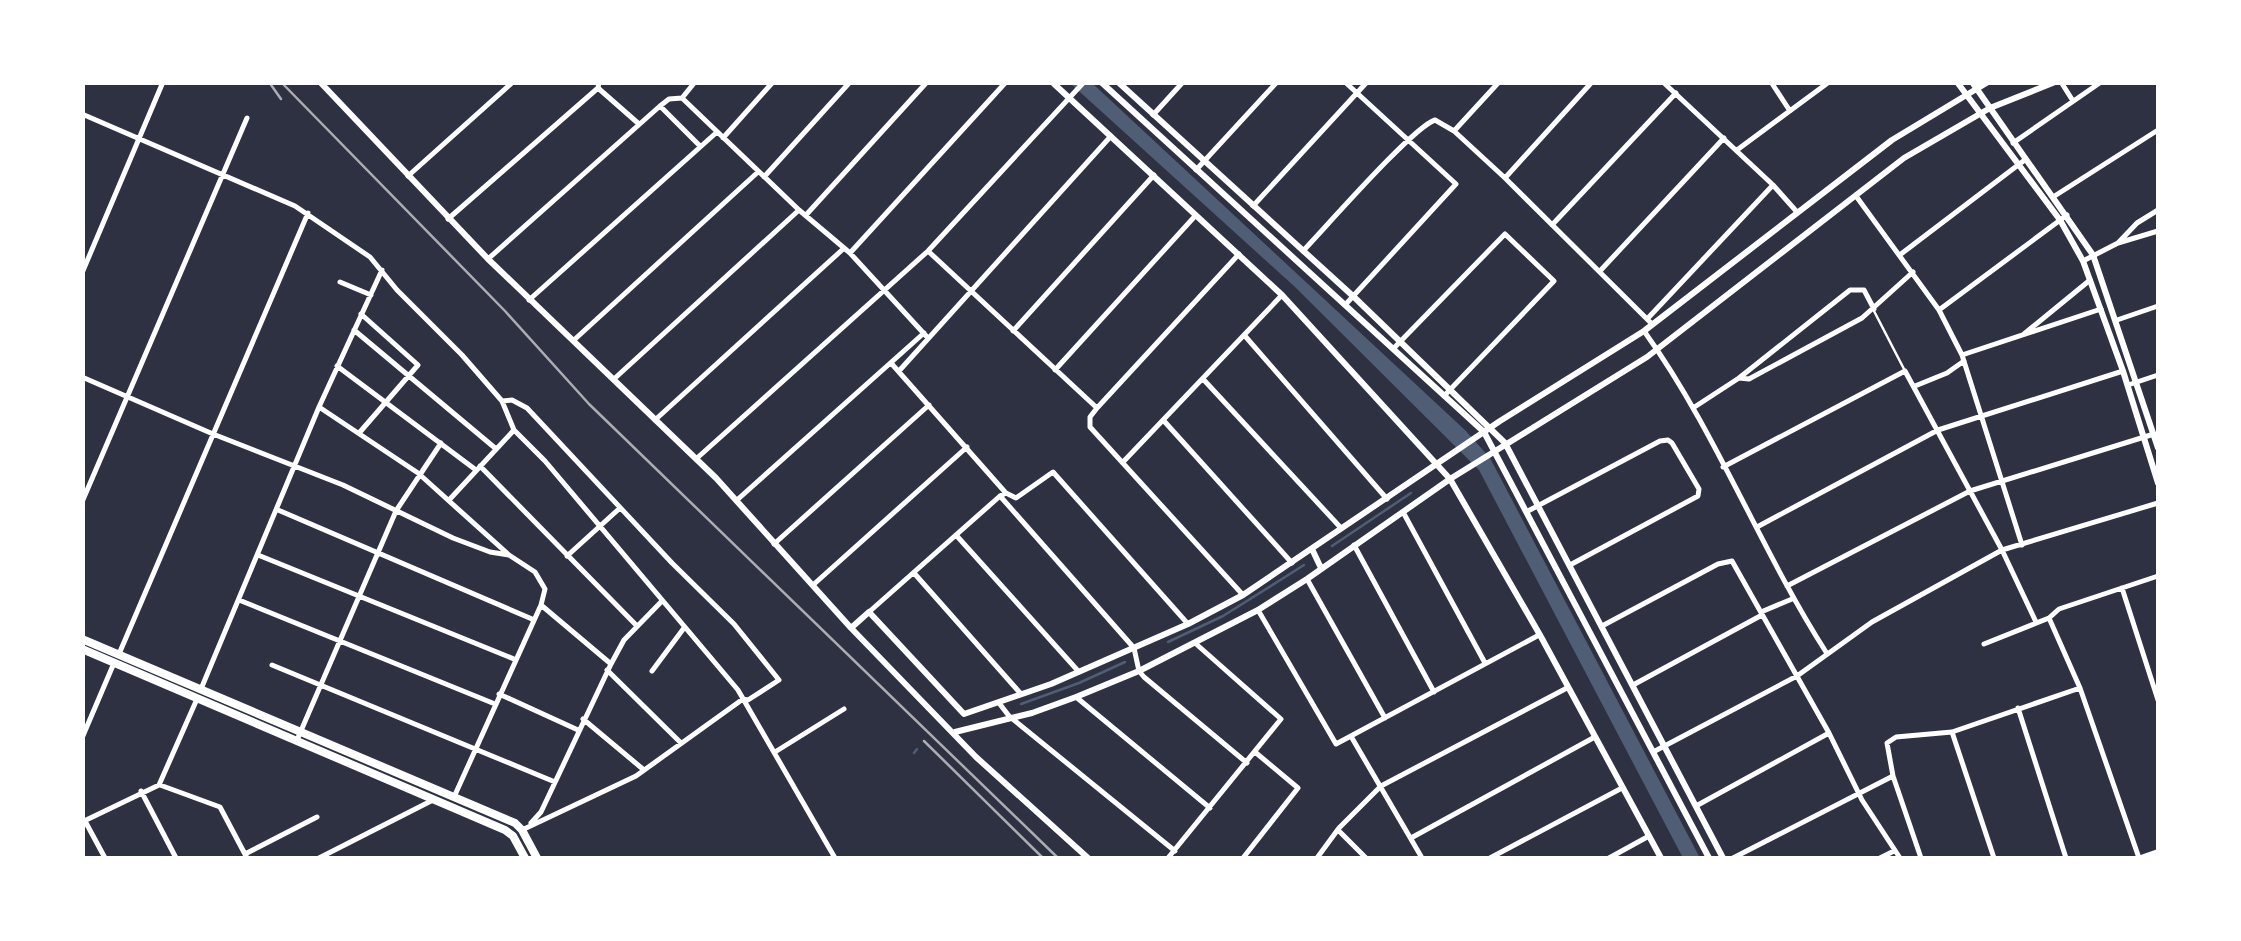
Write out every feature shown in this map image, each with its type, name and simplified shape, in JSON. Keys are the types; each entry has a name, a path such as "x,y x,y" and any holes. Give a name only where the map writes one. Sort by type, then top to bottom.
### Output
{"main road":[{"path":"82,638 116,658"},
{"path":"82,649 116,658 301,730 415,785 433,800 505,830 513,836 524,858"},
{"path":"200,693 297,740 454,797 525,828 537,858"}],"street":[{"path":"82,273 163,82"},
{"path":"320,82 448,219 736,500 851,628 985,765 1088,858"},
{"path":"408,176 513,82"},
{"path":"682,98 695,82"},
{"path":"723,138 773,82"},
{"path":"571,342 762,174 850,82"},
{"path":"806,215 927,82"},
{"path":"850,253 1006,82"},
{"path":"1052,82 1072,95 1240,254 1450,479 1540,635 1660,858"},
{"path":"696,459 928,251 1084,82"},
{"path":"1101,82 1484,432 1710,858"},
{"path":"1118,82 1492,426 1505,443 1724,858"},
{"path":"1153,114 1183,82"},
{"path":"1196,170 1277,82"},
{"path":"1345,82 1456,184 1345,305"},
{"path":"1252,206 1367,82"},
{"path":"1454,131 1499,82"},
{"path":"1505,178 1592,82"},
{"path":"1663,82 1738,150 1797,212"},
{"path":"1771,82 1790,111"},
{"path":"1738,150 1829,82"},
{"path":"1957,82 1979,115 2023,162 2093,255 2158,446"},
{"path":"1650,321 1892,140 1966,95 1974,85 1988,82"},
{"path":"955,732 1076,697 1258,610 1505,443 1658,349 1904,158 1990,108 2058,82 2073,101"},
{"path":"2013,144 2101,82"},
{"path":"448,219 599,85 639,124"},
{"path":"1974,85 2023,162"},
{"path":"1552,225 1676,93"},
{"path":"488,259 669,98 682,98 850,253 926,335"},
{"path":"660,106 700,146"},
{"path":"82,114 223,172 308,214 370,257 502,401 514,430 743,698 835,858"},
{"path":"82,502 247,118"},
{"path":"1303,251 1432,119 1454,131 1505,178 1650,321"},
{"path":"2050,199 2158,130"},
{"path":"529,300 717,132"},
{"path":"736,500 926,335 1111,136"},
{"path":"1599,272 1724,138"},
{"path":"1900,255 2023,162"},
{"path":"1013,331 1154,176"},
{"path":"870,612 960,711 969,714 1188,624 1244,595 1492,426 1644,331 1773,184"},
{"path":"1856,196 1939,310 1962,358 2022,545"},
{"path":"614,379 799,210"},
{"path":"2118,243 2137,223 2158,210"},
{"path":"82,738 308,214"},
{"path":"1054,370 1196,215"},
{"path":"2064,218 2124,371 2158,483"},
{"path":"1939,310 2064,218"},
{"path":"2083,261 2118,243 2158,232"},
{"path":"1392,349 1505,234 1554,281 1444,396"},
{"path":"655,420 842,249"},
{"path":"928,251 1097,408"},
{"path":"1240,254 1097,408 1090,417 1090,426 1244,595"},
{"path":"159,785 319,406 382,270"},
{"path":"1738,378 1749,379 1874,309 1914,272"},
{"path":"2022,336 2090,280"},
{"path":"340,282 371,295"},
{"path":"1694,408 1850,290 1864,290 1874,309"},
{"path":"1124,461 1282,296"},
{"path":"2116,320 2158,306"},
{"path":"1915,386 1947,374 1962,358 2101,309"},
{"path":"360,432 418,366 390,336 361,314"},
{"path":"354,330 496,448"},
{"path":"1644,331 1694,408 1792,599 1826,652"},
{"path":"899,371 926,335"},
{"path":"1244,336 1387,499"},
{"path":"891,363 967,447 1134,648 1139,670 1246,762"},
{"path":"337,366 478,468 637,626"},
{"path":"1757,527 1938,430 2124,371"},
{"path":"1723,467 1905,372 2002,550 2036,622"},
{"path":"2128,384 2158,374"},
{"path":"82,377 295,466 453,538 490,552 509,554"},
{"path":"1204,379 1341,528"},
{"path":"502,401 512,400 527,408 734,624 780,680 748,700 743,698"},
{"path":"774,544 930,405"},
{"path":"319,406 418,473 509,554 528,566 545,589 454,797"},
{"path":"1164,420 1292,564"},
{"path":"450,500 514,430"},
{"path":"1787,586 1970,491 2154,434"},
{"path":"1528,511 1668,440 1699,489 1694,502 1570,565"},
{"path":"297,740 396,510 441,444"},
{"path":"812,586 967,447"},
{"path":"1003,494 1016,498 1048,472 1056,473 1188,624"},
{"path":"851,628 1003,494"},
{"path":"1655,751 1796,676 1884,614 2002,550 2158,503"},
{"path":"567,556 620,508"},
{"path":"278,510 532,619"},
{"path":"1403,512 1485,663"},
{"path":"956,535 1078,672"},
{"path":"1354,545 1434,692"},
{"path":"1312,549 1322,568"},
{"path":"258,555 514,660"},
{"path":"1602,626 1730,560 1736,564 1859,794 1900,858"},
{"path":"914,573 1022,695"},
{"path":"1984,644 2049,618 2059,609 2158,576"},
{"path":"1307,579 1385,718"},
{"path":"2122,588 2158,700"},
{"path":"1574,601 1586,594"},
{"path":"1633,686 1792,599"},
{"path":"239,600 494,704"},
{"path":"525,828 541,812 609,667 637,626 662,602"},
{"path":"541,605 609,667 681,743"},
{"path":"1258,610 1336,744 1540,635"},
{"path":"2049,618 2080,688 2140,858 2158,852"},
{"path":"652,672 684,628"},
{"path":"1168,858 1280,722 1278,715 1195,643"},
{"path":"272,665 555,782"},
{"path":"1317,858 1380,786 1566,688"},
{"path":"1921,858 1893,776 1887,743 1896,737 1952,732 2080,688"},
{"path":"499,694 578,730"},
{"path":"1076,697 1210,808"},
{"path":"525,828 644,770 743,698"},
{"path":"1000,703 1009,716 1175,851"},
{"path":"2018,708 2066,858"},
{"path":"775,752 844,709"},
{"path":"582,720 644,770"},
{"path":"1952,732 1994,858"},
{"path":"1696,806 1829,733"},
{"path":"1352,738 1422,858"},
{"path":"1411,838 1593,738"},
{"path":"1242,858 1298,788 1255,752"},
{"path":"1732,858 1893,776"},
{"path":"105,858 84,822 159,785 220,807 246,856 318,816"},
{"path":"1490,858 1622,788"},
{"path":"141,792 176,858"},
{"path":"320,858 433,800"},
{"path":"1339,831 1366,858"},
{"path":"1609,858 1649,836"},
{"path":"1880,858 1894,851"}],"lane":[{"path":"1874,309 1905,372"}],"water":[{"path":"1070,83 1092,83 1466,431 1490,458 1700,858 1683,858 1479,470 1295,287"}],"waterway":[{"path":"1332,546 1411,493"},
{"path":"1168,642 1223,616 1304,565"},
{"path":"1021,704 1125,662"},
{"path":"914,753 917,749"}],"tram line":[{"path":"269,82 281,99"},
{"path":"924,741 1043,858"}],"railway":[{"path":"281,82 505,311 589,404 1058,858"}]}
